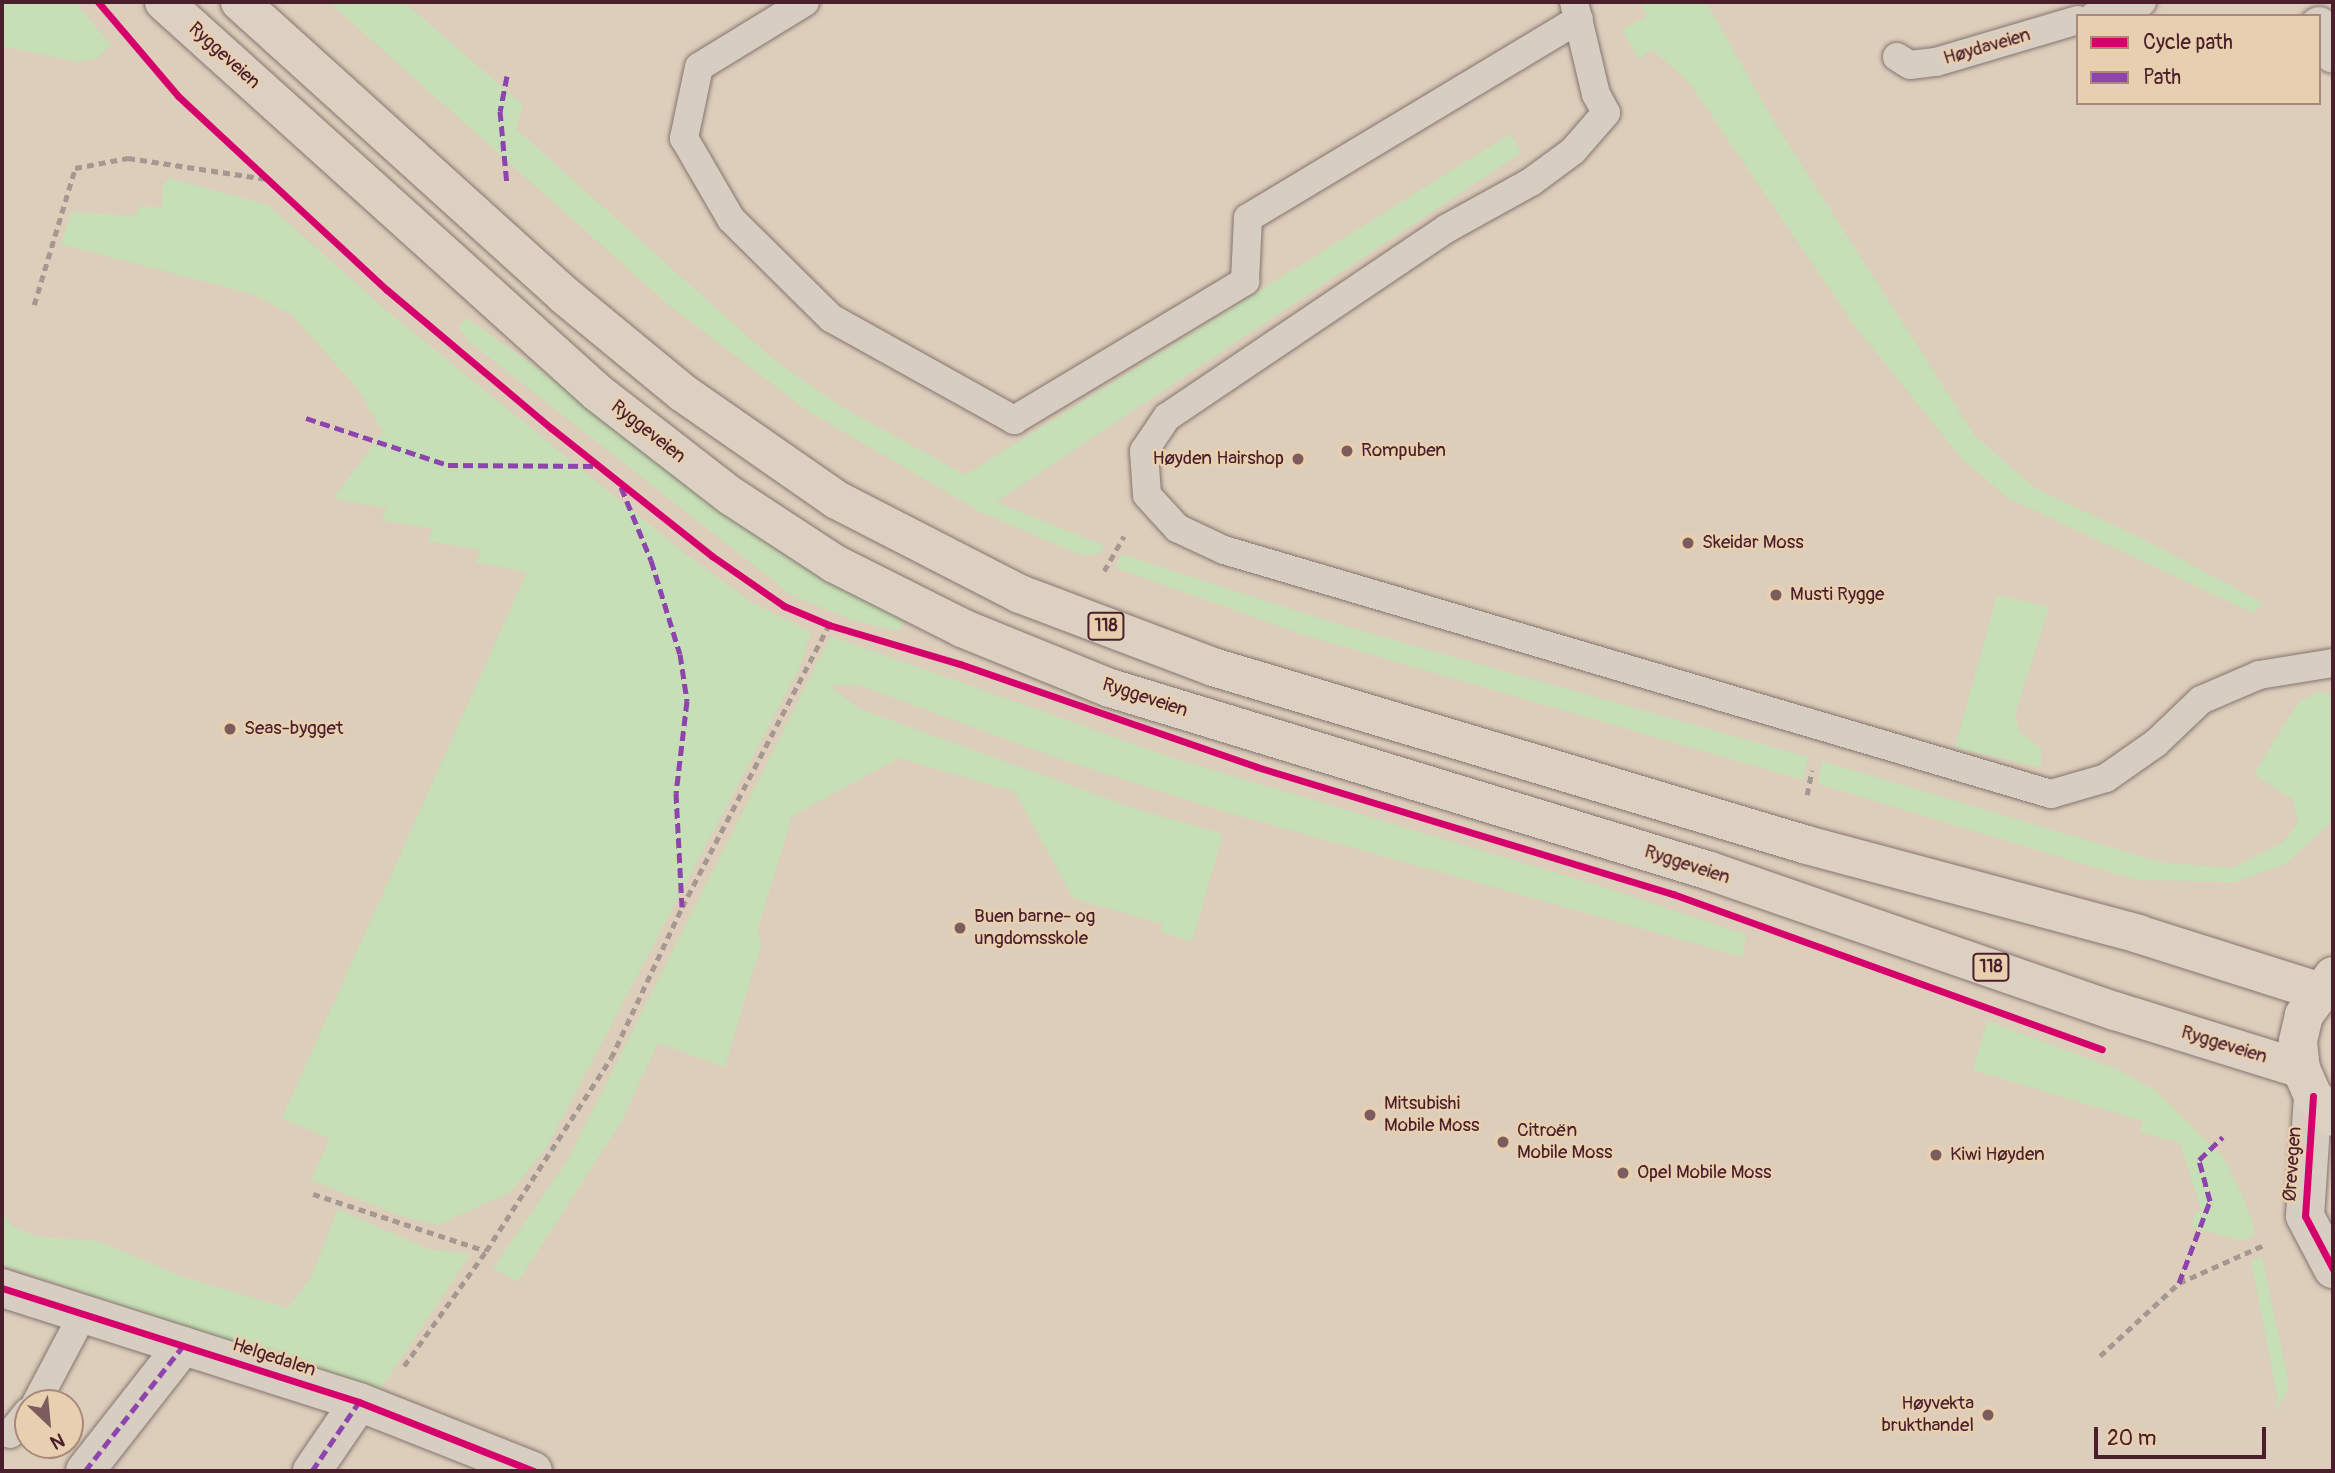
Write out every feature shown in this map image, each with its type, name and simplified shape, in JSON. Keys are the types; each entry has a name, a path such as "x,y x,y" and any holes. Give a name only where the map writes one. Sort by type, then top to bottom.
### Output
{"main road":[{"name":"Ryggeveien","path":"164,2 598,393 731,496 811,549 962,628 1110,688 1710,871 2115,1011 2316,1094"},
{"name":"118","path":"240,2 564,295 682,393 837,500 1020,594 1213,667 1794,841 2325,983 2301,1028 2316,1094"}],"street":[{"path":"2321,30 2333,54"},
{"name":"Ørevegen","path":"2316,1094 2305,1216 2333,1269"},
{"name":"Helgedalen","path":"2,1288 82,1316 367,1405 520,1469"},
{"path":"85,1471 183,1346"},
{"path":"312,1471 367,1405"}],"lane":[{"path":"805,2 699,67 684,138 731,219 831,318 1014,420 1245,281 1248,218 1576,10 1596,94 1606,113 1573,151 1531,182 1446,229 1167,417 1144,451 1147,495 1177,528 1224,550 2050,794 2106,778 2156,743 2201,700 2259,675 2333,663"},
{"path":"2101,14 2142,2"},
{"name":"Høydaveien","path":"1897,57 1910,65 1936,62 2076,21"},
{"path":"43,1389 82,1316"},
{"path":"10,1434 14,1429"}],"path":[{"path":"34,305 75,169 128,158 267,179"},
{"path":"249,163 274,186"},
{"path":"818,620 842,629"},
{"path":"367,1405 486,1251 611,1058 682,906 829,625"},
{"path":"313,1194 486,1251"},
{"path":"2100,1356 2179,1283 2268,1243"}],"green space":[{"path":"2,2 75,2 111,45 98,57 78,62 2,46"},
{"path":"329,2 404,2 523,105 516,129 774,360 844,408 965,475 1510,134 1522,152 996,502 1105,546 1099,554 1083,556 981,512 808,411 671,307"},
{"path":"1640,2 1706,2 1773,120 1975,436 2037,489 2141,538 2263,603 2253,613 2008,498 1962,459 1854,325 1688,81 1651,49 1639,59 1622,30 1647,16"},
{"path":"169,178 268,205 386,310 683,552 751,602 811,632 799,669 548,1145 511,1192 438,1225 398,1215 311,1180 330,1139 282,1118 527,572 475,562 482,550 427,541 433,529 381,520 387,508 333,499 383,432 357,388 292,315 252,294 61,244 71,212 135,216 140,206 162,207 163,185"},
{"path":"466,318 564,386 773,548 906,622 898,631 855,621 793,596 471,343 458,326"},
{"path":"1121,554 1341,625 1808,757 1803,780 1304,635 1116,568"},
{"path":"1997,595 2049,607 2015,715 2020,732 2041,748 2041,768 1955,747"},
{"path":"831,636 1173,758 1613,890 1746,935 1743,957 1229,813 1063,760 859,685 828,685 860,709 1136,809 1223,834 1192,942 1161,932 1163,924 1073,898 1015,792 899,758 792,816 757,933 762,942 725,1067 658,1043 623,1119 518,1282 493,1268 567,1161"},
{"path":"2319,692 2333,694 2333,820 2287,863 2236,882 2137,880 1818,784 1822,761 2160,862 2232,868 2282,843 2298,823 2293,800 2254,774 2300,701"},
{"path":"1987,1021 2117,1069 2156,1091 2224,1158 2242,1194 2254,1228 2253,1236 2242,1241 2191,1226 2196,1211 2202,1212 2180,1143 2140,1132 2143,1121 1973,1070"},
{"path":"338,1209 428,1249 471,1254 378,1393 2,1265 2,1213 14,1227 39,1237 98,1241 183,1277 288,1308 311,1277"},
{"path":"2262,1257 2287,1374 2288,1390 2275,1414 2278,1399 2251,1261"}],"marked path":[{"path":"507,76 500,111 507,185"},
{"path":"306,418 448,465 599,466"},
{"path":"621,487 651,560 680,654 687,701 676,793 682,907"},
{"path":"2179,1283 2210,1201 2199,1160 2223,1137"},
{"path":"85,1471 183,1346"},
{"path":"312,1471 359,1402"}],"cycle path":[{"path":"98,2 178,96 387,290 551,428 712,556 784,606 829,625 960,664 1257,767 1673,894 2102,1049"},
{"path":"2313,1096 2305,1216 2333,1269"},
{"path":"2,1288 359,1402 533,1471"}],"place":[{"name":"Rompuben","path":"1347,451"},
{"name":"Høyden Hairshop","path":"1298,459"},
{"name":"Skeidar Moss","path":"1688,543"},
{"name":"Musti Rygge","path":"1776,595"},
{"name":"Seas-bygget","path":"230,729"},
{"name":"Buen barne- og ungdomsskole","path":"960,928"},
{"name":"Mitsubishi Mobile Moss","path":"1370,1115"},
{"name":"Citroën Mobile Moss","path":"1503,1142"},
{"name":"Kiwi Høyden","path":"1936,1155"},
{"name":"Opel Mobile Moss","path":"1623,1173"},
{"name":"Høyvekta brukthandel","path":"1988,1415"}]}
